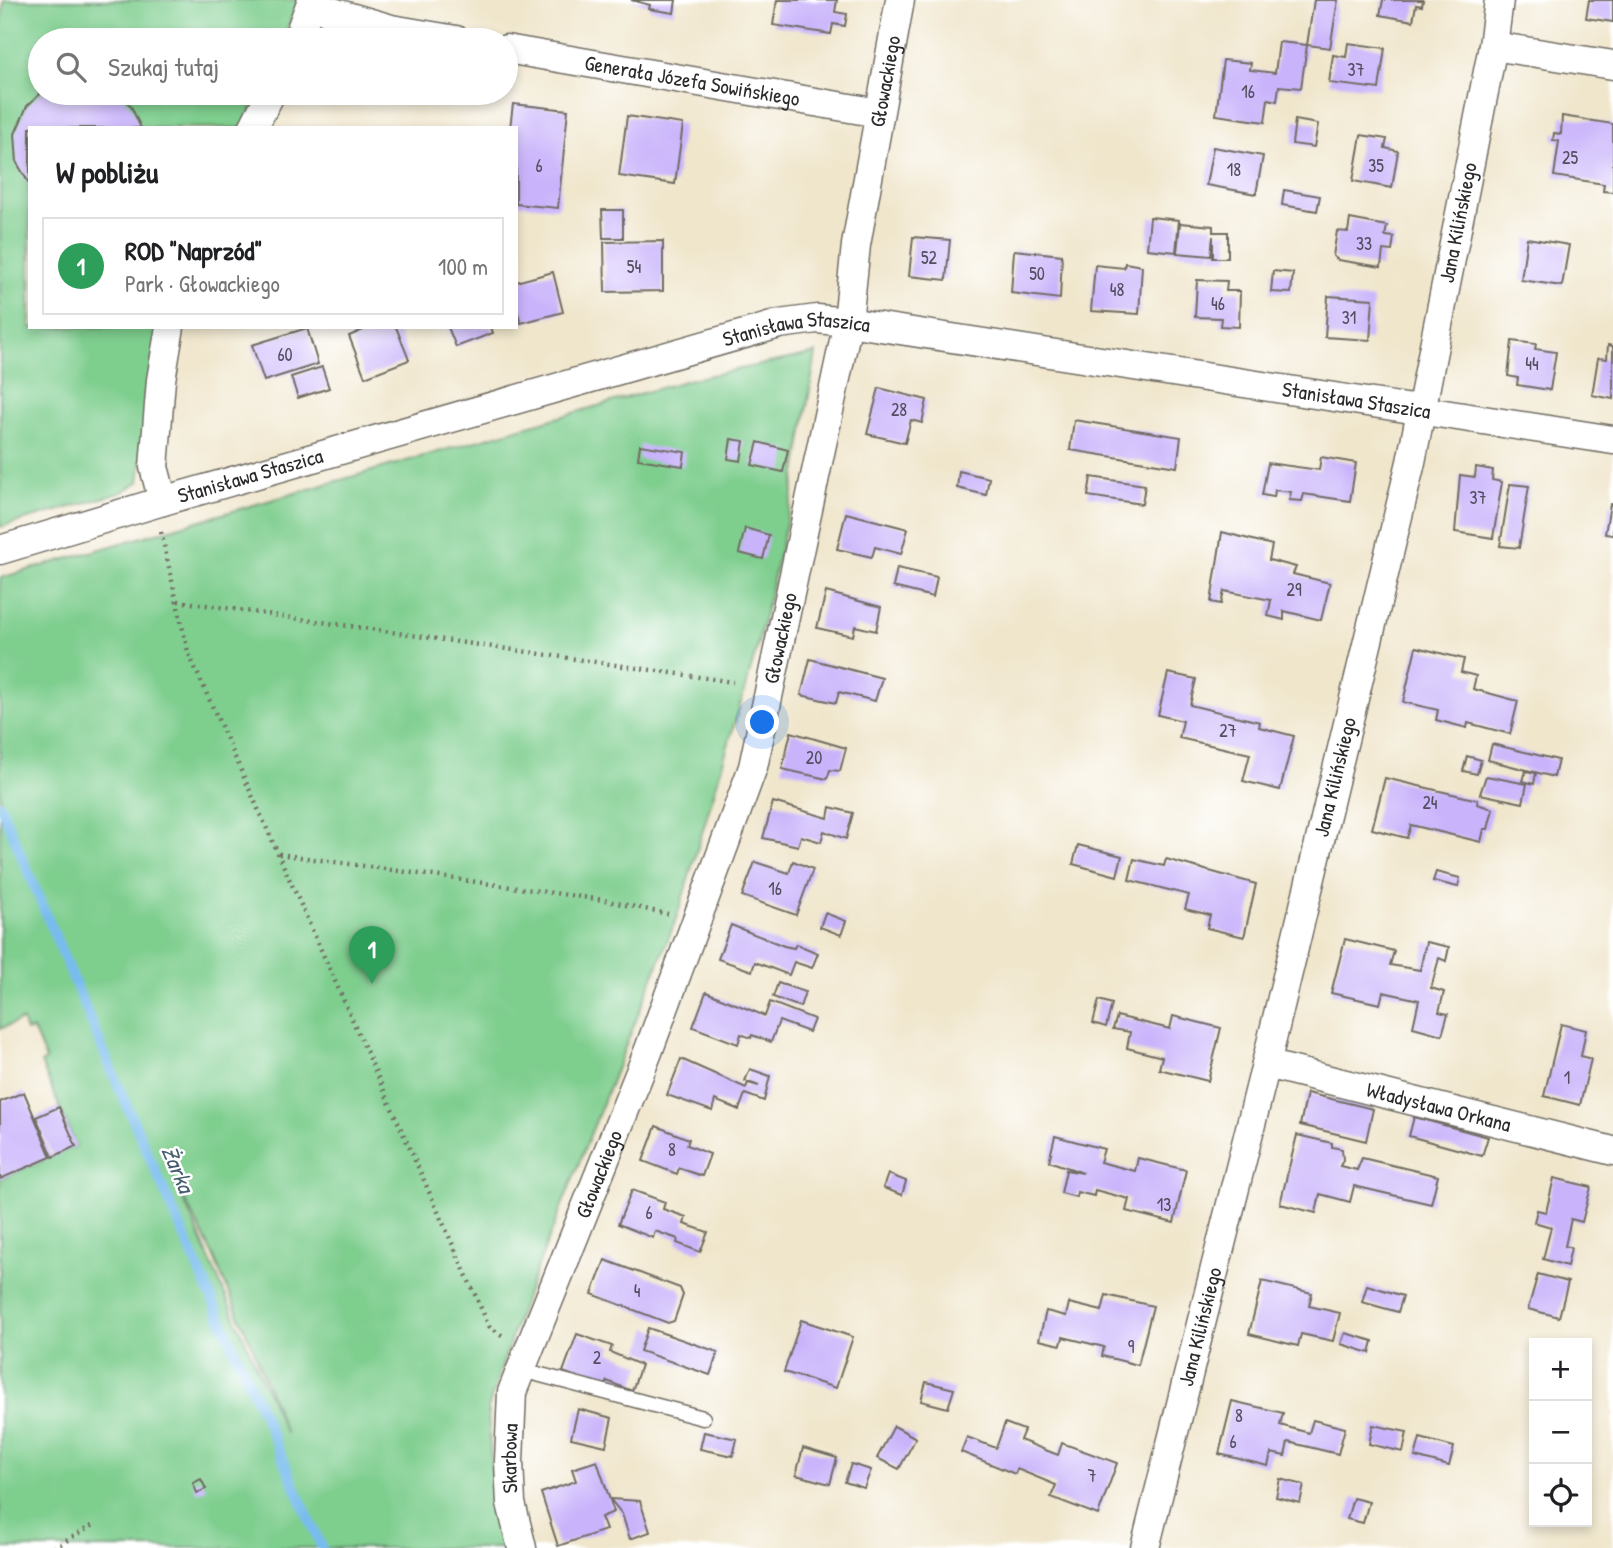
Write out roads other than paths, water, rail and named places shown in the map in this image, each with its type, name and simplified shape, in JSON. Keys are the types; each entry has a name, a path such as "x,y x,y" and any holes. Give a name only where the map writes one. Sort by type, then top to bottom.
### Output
{"street":[{"name":"Głowackiego","path":"525,1361 648,1052 753,767 848,322 856,245 900,0"},
{"name":"Jana Kilińskiego","path":"1145,1548 1266,1064 1408,475 1493,46 1499,0"},
{"path":"301,28 312,3 388,28"},
{"path":"1493,46 1613,65"},
{"name":"Generała Józefa Sowińskiego","path":"518,51 879,113"},
{"path":"254,126 265,105"},
{"name":"Stanisława Staszica","path":"0,550 161,513 779,324 817,319 1613,440"},
{"path":"161,513 154,467 161,380 170,329"},
{"name":"Władysława Orkana","path":"1266,1064 1613,1151"},
{"name":"Skarbowa","path":"522,1548 511,1503 509,1461 512,1392 525,1361"}],"lane":[{"path":"525,1361 703,1418"}],"waterway":[{"name":"Żarka","path":"0,805 119,1088 322,1548"}],"place":[{"name":"ROD \"Naprzód\"","path":"372,984"}]}
